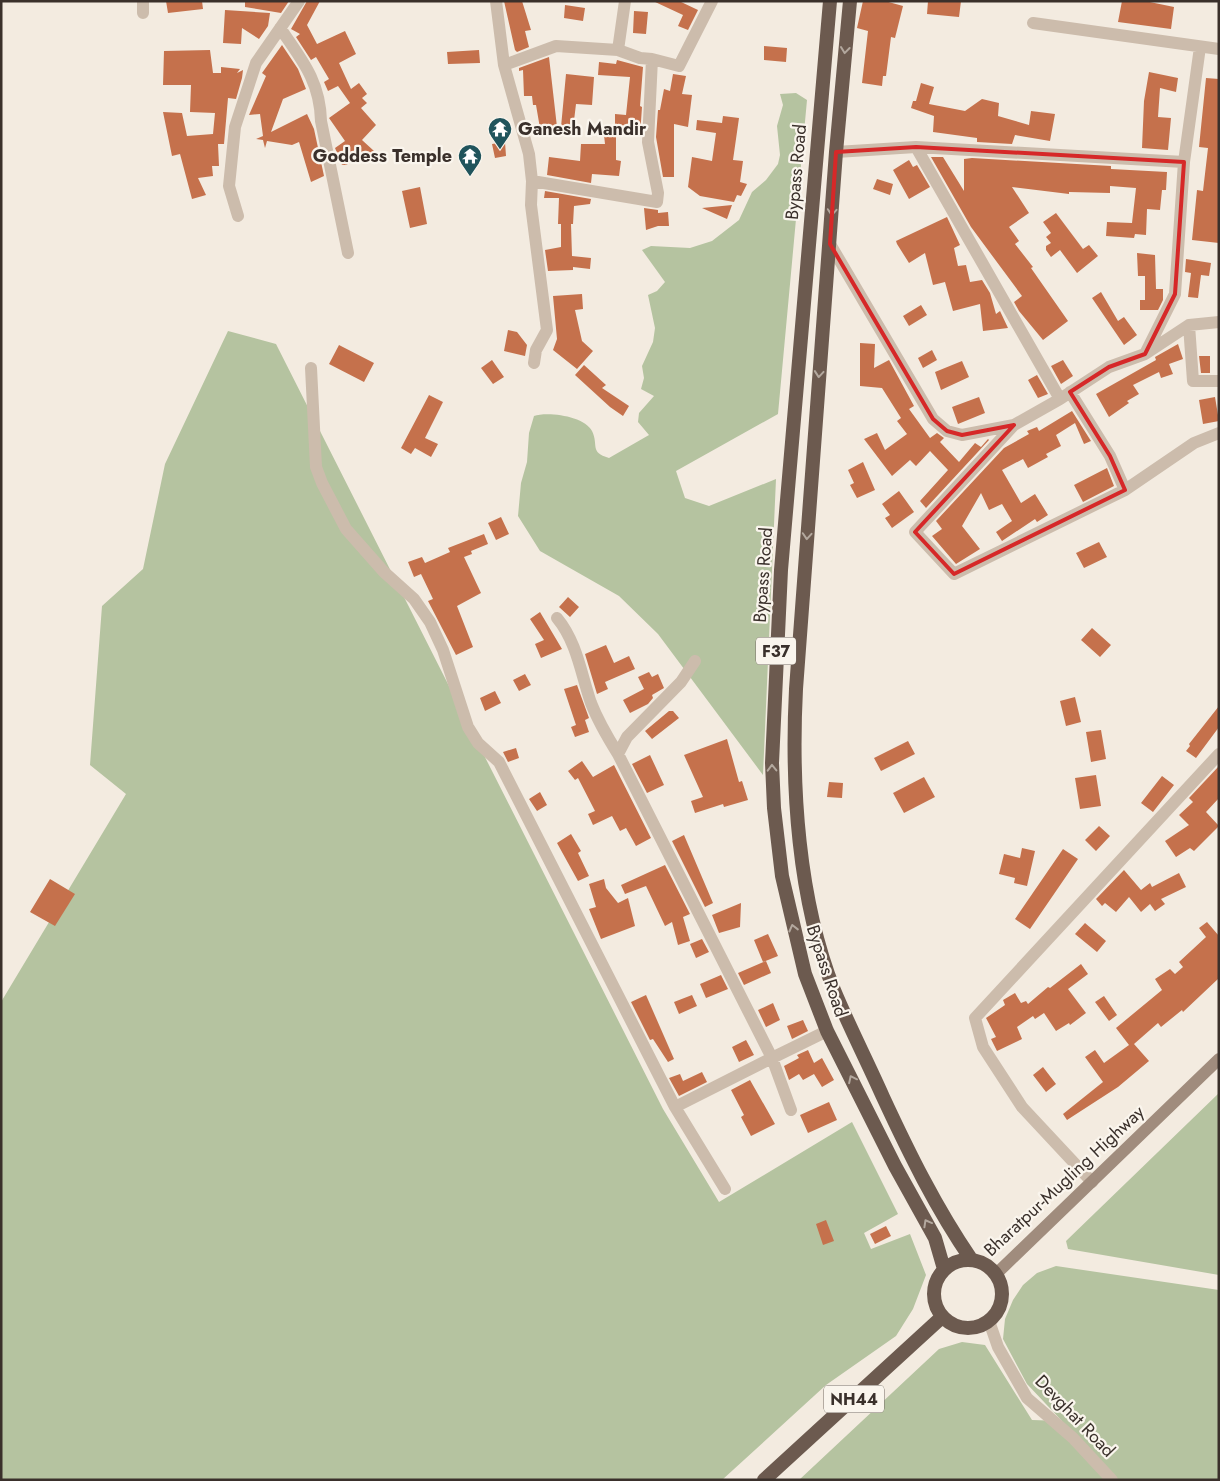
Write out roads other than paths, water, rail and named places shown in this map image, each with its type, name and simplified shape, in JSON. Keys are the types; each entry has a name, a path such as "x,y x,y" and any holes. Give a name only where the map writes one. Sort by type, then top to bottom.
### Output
{"highway":[{"name":"Bypass Road","path":"830,1 797,375 775,676 772,763 774,808 782,876 805,974 827,1031 894,1166 935,1238 944,1269"},
{"name":"Bypass Road","path":"850,1 836,152 794,732 802,868 822,952 834,990 915,1166 954,1234 971,1259"},
{"path":"782,876 802,868"},
{"name":"Bharatpur-Mugling Highway","path":"944,1269 956,1261 971,1259 985,1264 996,1274"},
{"path":"944,1269 935,1284 934,1302 942,1317 953,1325 965,1328 978,1327 989,1321 1000,1307 1002,1290 996,1274"},
{"name":"NH44","path":"764,1480 942,1317"}],"main road":[{"name":"Bharatpur-Mugling Highway","path":"996,1274 1219,1059"}],"street":[{"path":"238,216 229,186 235,126 256,64 299,1"},
{"path":"496,1 504,64 529,154 532,180 531,205 547,330 536,350 534,363"},
{"path":"618,50 625,1"},
{"path":"504,64 556,46 618,50 640,58 679,66 712,1"},
{"path":"1033,23 1200,48 1219,49"},
{"path":"280,28 304,63 316,85 320,100 321,121 348,253"},
{"path":"1146,354 1175,294 1184,162 1200,48"},
{"path":"532,180 658,202 648,142 652,59"},
{"path":"916,147 1065,396 1110,456 1125,490"},
{"path":"836,152 916,147 1184,162"},
{"path":"830,244 933,419 948,432 962,435 1014,424 1065,396 1109,368 1146,354 1189,326 1219,322"},
{"path":"1189,326 1193,381 1219,381"},
{"path":"311,368 316,468 322,483 346,529 384,572 414,599 430,622 443,650 468,727 478,743 499,762 675,1107 725,1189"},
{"path":"1014,424 915,532 954,574 1125,490 1194,443 1219,434"},
{"path":"558,618 568,631 592,704 606,736 618,754 772,1058 791,1110"},
{"path":"618,754 627,737 681,682 695,661"},
{"path":"1092,1182 1022,1107 983,1047 975,1018 1219,754"},
{"path":"675,1107 827,1031"},
{"name":"Devghat Road","path":"989,1321 998,1346 1027,1398 1074,1438 1112,1480"}],"place":[{"name":"Ganesh Mandir","path":"500,150"},
{"name":"Goddess Temple","path":"470,177"}]}
